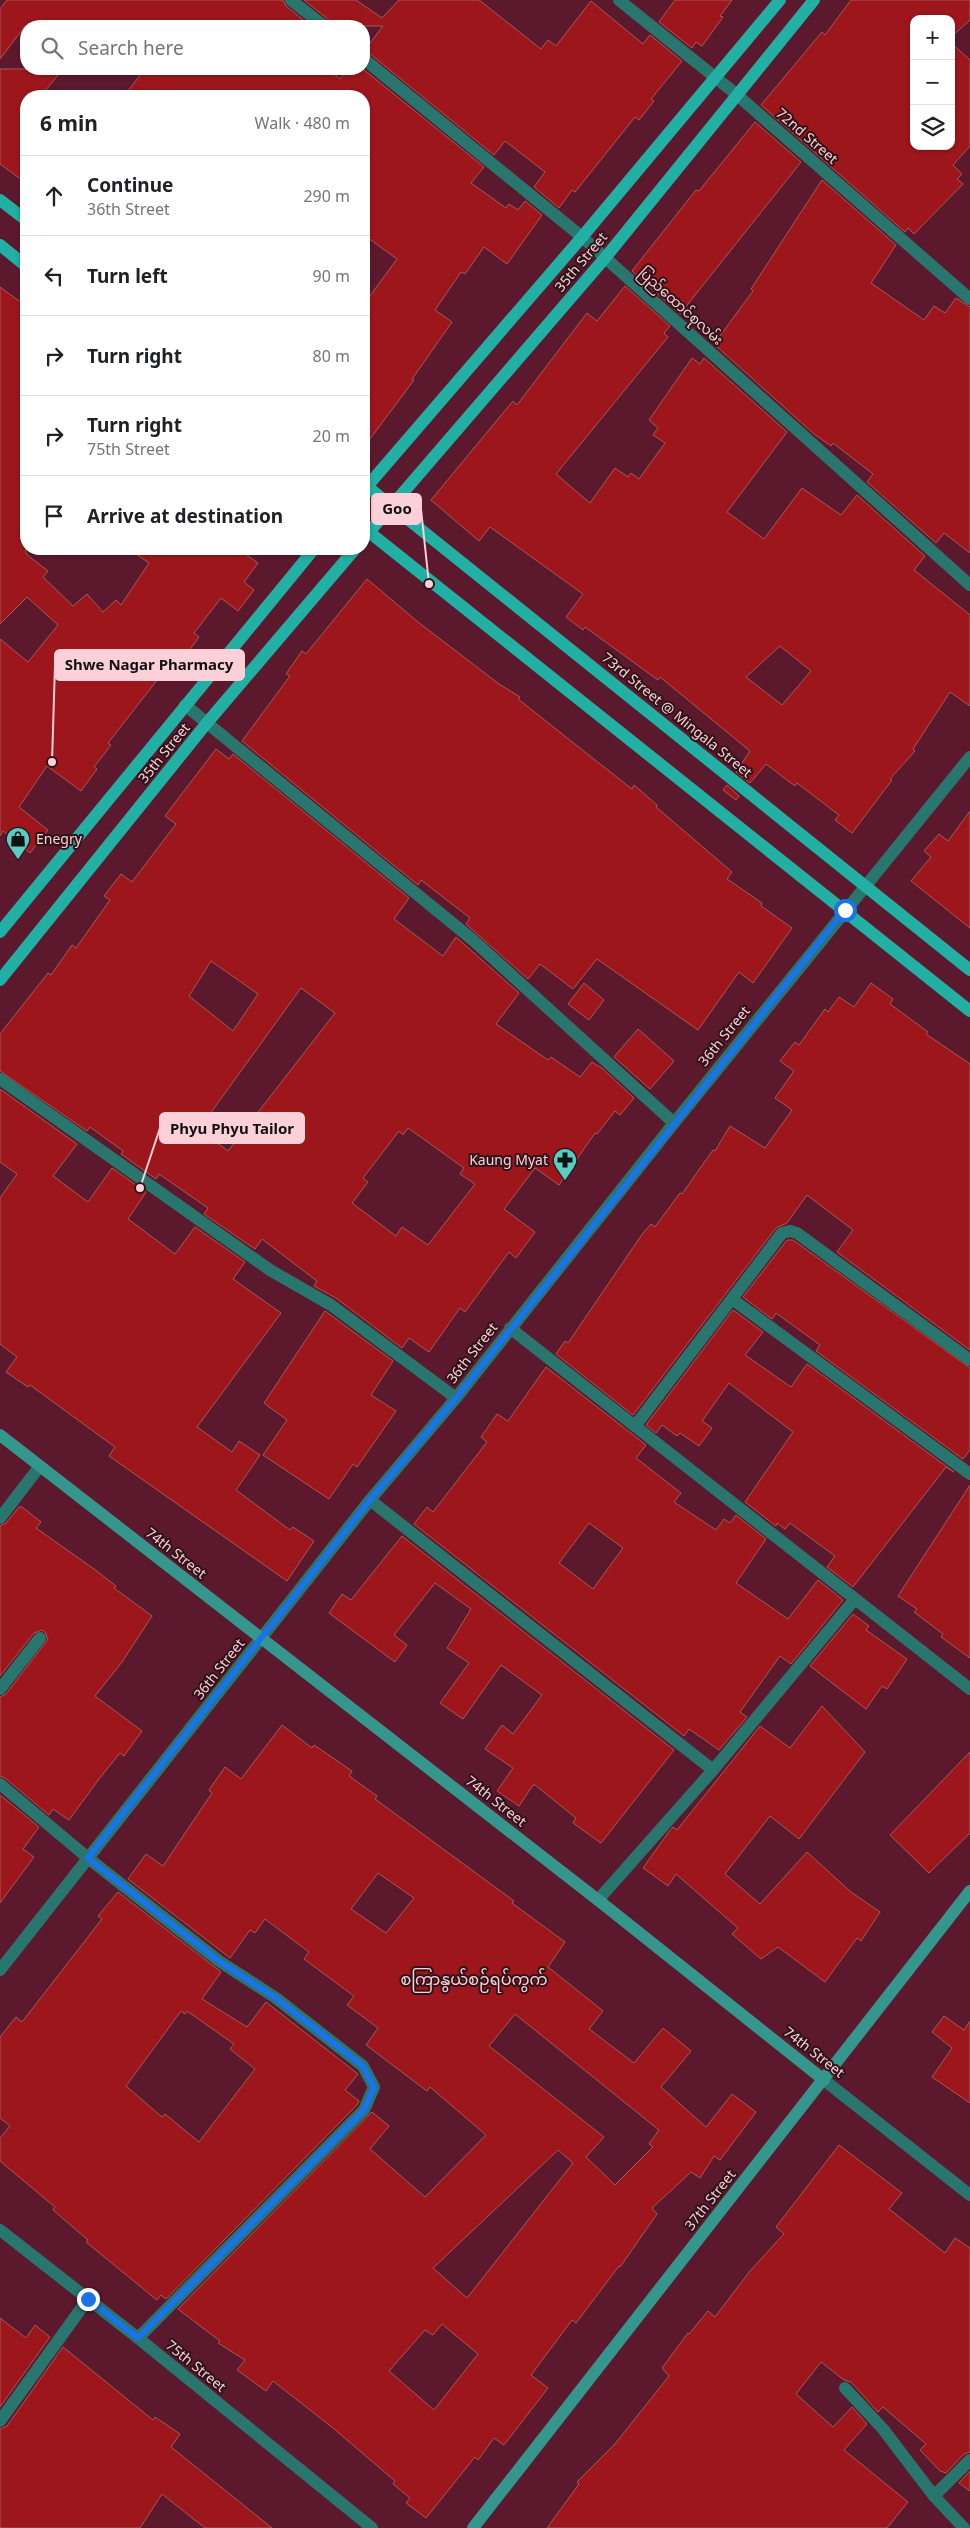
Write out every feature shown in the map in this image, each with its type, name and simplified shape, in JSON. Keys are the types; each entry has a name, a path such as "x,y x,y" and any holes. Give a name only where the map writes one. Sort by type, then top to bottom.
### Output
{"main road":[{"name":"35th Street","path":"370,481 582,237 780,0"},
{"name":"35th Street","path":"370,528 392,505 605,258 814,0"},
{"path":"0,200 20,215"},
{"path":"0,246 20,261"},
{"name":"73rd Street @ Mingala Street","path":"370,490 392,505 970,970"},
{"path":"370,537 845,910 970,1011"},
{"name":"35th Street","path":"0,932 309,555"},
{"name":"35th Street","path":"0,980 206,724 350,555"}],"street":[{"path":"291,0 316,20"},
{"name":"72nd Street","path":"619,0 736,94 970,299"},
{"name":"ပြည်ထောင်စုလမ်း","path":"370,64 582,237 970,585"},
{"path":"185,705 473,940 674,1123"},
{"name":"36th Street","path":"0,1970 370,1500 456,1398 674,1123 970,757"},
{"path":"0,1079 270,1270 331,1305 456,1398"},
{"path":"635,1426 782,1233 790,1231 797,1232 970,1360"},
{"path":"732,1299 970,1474"},
{"path":"510,1328 970,1689"},
{"name":"74th Street","path":"0,1435 598,1900 970,2195"},
{"path":"0,1518 40,1466"},
{"path":"370,1500 713,1770"},
{"path":"598,1900 713,1770 855,1599"},
{"path":"0,1689 40,1638"},
{"path":"0,1784 88,1858 219,1961 276,1998 363,2066 374,2087 364,2110 138,2338"},
{"name":"37th Street","path":"474,2528 970,1891"},
{"name":"75th Street","path":"0,2230 138,2338 372,2528"},
{"path":"0,2421 88,2299"},
{"path":"845,2388 883,2429 934,2496 964,2528"},
{"path":"934,2496 970,2460"}],"building":[{"path":"7,0 283,0 286,6 304,20 20,20 20,33 0,59 0,9"},
{"path":"304,0 356,0 382,18 399,0 479,0 541,49 548,40 556,46 591,1 643,44 650,35 682,61 651,99 654,101 639,120 635,117 575,192 572,190 559,208 534,187 545,172 505,141 494,155 370,54 370,43 383,26 370,26 370,20 329,20"},
{"path":"675,0 732,0 720,16 723,17 702,46 696,42 692,48 659,22"},
{"path":"851,0 970,0 970,20 955,33 955,15 910,15 910,150 955,150 955,47 970,60 970,146 953,165 962,174 957,179 963,184 914,234 908,228 905,232 761,105 822,32 825,35"},
{"path":"0,69 20,69 20,75 58,75 46,90 20,90 20,179 0,164"},
{"path":"140,75 335,75 340,79 343,75 370,75 484,167 471,183 506,208 509,204 518,210 525,201 542,215 507,264 484,247 465,274 461,272 435,310 452,322 412,379 414,380 370,439 370,296 397,259 370,239 370,90 129,90"},
{"path":"755,122 801,162 680,314 632,271 696,190 699,191"},
{"path":"822,180 896,245 871,283 924,320 934,306 945,313 956,298 970,307 970,553 944,533 936,543 867,482 873,474 833,443 831,446 814,434 714,344 753,291 751,289"},
{"path":"625,286 670,326 664,333 668,337 556,474 590,503 615,468 628,477 631,473 639,479 665,443 653,435 658,428 649,420 692,358 700,364 704,358 787,432 727,512 764,539 802,488 841,515 857,495 925,556 914,570 970,615 970,706 950,692 913,749 915,751 890,779 892,780 852,833 835,820 839,815 797,783 795,786 766,764 750,783 736,772 750,751 660,677 658,680 585,627 583,630 566,617 583,594 490,527 479,541 431,500 513,401 517,405 587,313 597,321","holes":["780,646 811,671 782,705 746,677"]},
{"path":"0,287 20,302 20,555 27,555 48,571 43,577 73,606 87,594 103,612 116,600 121,605 149,563 138,555 247,555 258,563 244,582 254,590 238,611 221,598 194,633 199,637 185,656 179,652 108,743 111,745 94,767 97,769 81,791 47,766 19,807 48,830 30,853 3,831 0,836 0,639 28,662 58,625 27,597 0,624"},
{"path":"367,579 418,622 499,684 520,697 518,699 632,789 634,785 657,805 656,807 732,872 727,879 762,903 761,906 792,928 753,983 739,972 698,1030 597,959 573,989 540,964 528,979 466,924 470,918 421,880 418,885 242,741 290,676 286,674 302,651 306,654"},
{"path":"216,749 229,759 233,754 409,898 394,919 443,956 456,937 519,993 496,1024 548,1060 551,1057 580,1077 592,1062 603,1069 634,1098 620,1115 615,1111 597,1134 595,1133 559,1185 535,1168 504,1209 535,1232 516,1258 509,1252 465,1312 460,1308 429,1352 409,1338 402,1348 336,1298 314,1286 317,1281 262,1239 255,1249 204,1214 208,1208 159,1174 156,1179 121,1154 123,1151 90,1127 87,1131 0,1071 0,1034 48,973 51,975 72,945 76,948 110,900 104,896 121,874 132,882 176,824 165,816","holes":["211,961 258,994 233,1031 189,996","301,988 335,1013 228,1151 199,1129","408,1128 464,1168 460,1174 475,1184 428,1245 402,1227 396,1236 352,1203 368,1182 363,1178 399,1131 403,1135"]},
{"path":"727,785 739,796 736,800 723,790"},
{"path":"970,811 970,928 911,881 931,857 924,851 939,834 948,841"},
{"path":"584,983 604,1000 589,1020 568,1004"},
{"path":"871,983 893,999 890,1004 928,1032 926,1034 970,1064 970,1350 837,1252 853,1230 807,1195 787,1223 776,1228 633,1415 556,1354 565,1341 568,1343 643,1233 651,1224 655,1227 680,1193 682,1194 713,1150 715,1151 730,1126 765,1148 792,1110 775,1098 794,1071 780,1061 795,1042 799,1045 825,1009 828,1012 839,997 854,1007"},
{"path":"638,1029 674,1061 650,1089 614,1057"},
{"path":"0,1089 77,1144 53,1176 88,1202 112,1168 146,1192 128,1219 175,1254 195,1227 245,1262 233,1279 281,1313 197,1427 232,1452 239,1441 260,1455 236,1490 290,1530 293,1527 314,1541 287,1581 109,1456 115,1447 30,1385 28,1387 6,1372 17,1357 0,1344 0,1198 17,1174 0,1162"},
{"path":"787,1240 793,1240 970,1368 970,1450 963,1459 816,1351 820,1345 776,1313 772,1319 743,1297"},
{"path":"733,1310 763,1332 745,1355 791,1387 807,1364 954,1472 946,1467 853,1587 827,1567 835,1556 790,1523 785,1529 777,1523 776,1526 745,1502 793,1432 729,1383 702,1421 712,1428 699,1446 680,1433 677,1436 662,1425 656,1433 646,1425"},
{"path":"325,1311 393,1361 371,1395 396,1411 357,1467 353,1464 329,1499 263,1455 287,1420 264,1403"},
{"path":"546,1367 646,1445 636,1458 681,1493 674,1502 716,1530 724,1519 730,1523 736,1515 766,1539 736,1583 788,1619 818,1580 843,1600 791,1664 780,1656 740,1712 747,1717 719,1750 689,1729 684,1736 414,1524 427,1507 433,1512 487,1442 481,1437 497,1414 508,1421","holes":["589,1523 623,1548 593,1589 559,1563"]},
{"path":"970,1485 970,1658 941,1637 943,1634 914,1612 917,1609 898,1596"},
{"path":"19,1507 22,1507 41,1522 36,1528 94,1569 116,1586 114,1588 152,1616 122,1662 95,1696 142,1731 124,1756 120,1753 69,1820 53,1809 49,1815 5,1778 0,1776 0,1697 6,1694 48,1639 42,1630 34,1633 0,1676 0,1526 6,1523"},
{"path":"402,1536 674,1750 601,1843 573,1823 576,1818 535,1785 533,1785 519,1806 497,1791 513,1768 485,1749 502,1725 513,1734 542,1695 501,1665 463,1719 440,1703 469,1663 447,1648 471,1609 435,1583 394,1635 407,1645 395,1662 329,1613 342,1594 351,1600"},
{"path":"853,1614 869,1626 866,1630 907,1659 887,1689 882,1686 866,1709 810,1666"},
{"path":"822,1706 865,1752 799,1839 770,1816 725,1874 760,1904 807,1852 851,1892 880,1912 861,1941 857,1938 825,1982 778,1947 761,1959 732,1934 738,1928 676,1874 668,1886 643,1868 668,1833 673,1827 677,1830 760,1726 790,1748"},
{"path":"282,1725 312,1748 314,1745 352,1771 349,1776 377,1796 375,1799 514,1901 512,1903 565,1942 548,1967 603,2011 589,2029 634,2063 663,2028 691,2051 661,2087 706,2127 732,2094 756,2112 720,2160 714,2156 700,2178 691,2172 652,2208 657,2214 620,2267 576,2323 572,2320 531,2375 548,2388 504,2445 494,2438 478,2460 475,2457 426,2518 406,2503 410,2498 393,2484 395,2481 333,2428 273,2381 266,2391 237,2370 245,2360 218,2343 220,2341 178,2309 372,2112 389,2126 370,2149 425,2197 486,2135 430,2087 427,2091 366,2045 378,2028 347,2005 354,1996 304,1959 309,1952 265,1919 255,1933 250,1930 230,1958 128,1879 146,1854 163,1866 212,1793 209,1790 225,1767 241,1779","holes":["378,1873 414,1898 386,1933 351,1909","515,2014 659,2130 649,2144 653,2147 615,2185 586,2157 604,2137 489,2046","558,2150 573,2163 467,2298 433,2268","442,2324 478,2354 434,2410 389,2371 425,2330 433,2335"]},
{"path":"970,1752 970,1833 929,1873 890,1835"},
{"path":"0,1795 39,1827 23,1849 34,1857 0,1903"},
{"path":"118,1892 221,1972 202,1999 247,2027 266,2002 358,2074 345,2090 359,2101 357,2105 166,2299 161,2295 157,2300 86,2242 88,2240 53,2210 55,2207 0,2161 0,2138 10,2126 0,2118 0,2037 16,2017 22,2022 102,1919 98,1916","holes":["181,2011 185,2014 187,2011 234,2044 230,2049 255,2069 199,2142 165,2114 162,2117 126,2086"]},
{"path":"944,2016 964,2030 970,2021 970,2103 932,2077 952,2048 932,2032"},
{"path":"839,2145 902,2193 889,2209 945,2253 955,2238 970,2248 970,2452 964,2454 946,2473 940,2471 920,2450 926,2444 883,2407 878,2412 851,2382 844,2380 821,2362 796,2394 833,2427 852,2407 867,2424 844,2450 908,2502 887,2528 547,2528 579,2484 577,2482 615,2444 669,2376 662,2368 688,2333 708,2311 715,2317 750,2271 784,2234 776,2227"},
{"path":"0,2318 26,2338 35,2325 50,2337 0,2407"},
{"path":"63,2347 153,2420 155,2417 180,2434 171,2447 272,2528 205,2528 162,2494 140,2528 0,2528 0,2429 7,2426"},
{"path":"970,2471 970,2491 959,2483"}],"place":[{"name":"Goo","path":"429,584"},
{"name":"Shwe Nagar Pharmacy","path":"52,762"},
{"name":"Enegry","path":"18,860"},
{"name":"Kaung Myat","path":"565,1181"},
{"name":"Phyu Phyu Tailor","path":"140,1188"}],"district":[{"name":"စကြာနွယ်စဉ်ရပ်ကွက်","path":"474,1979"}],"route":[{"path":"88,2299 138,2338 364,2110 374,2087 363,2066 276,1998 219,1961 88,1858 370,1500 456,1398 845,910"}]}
